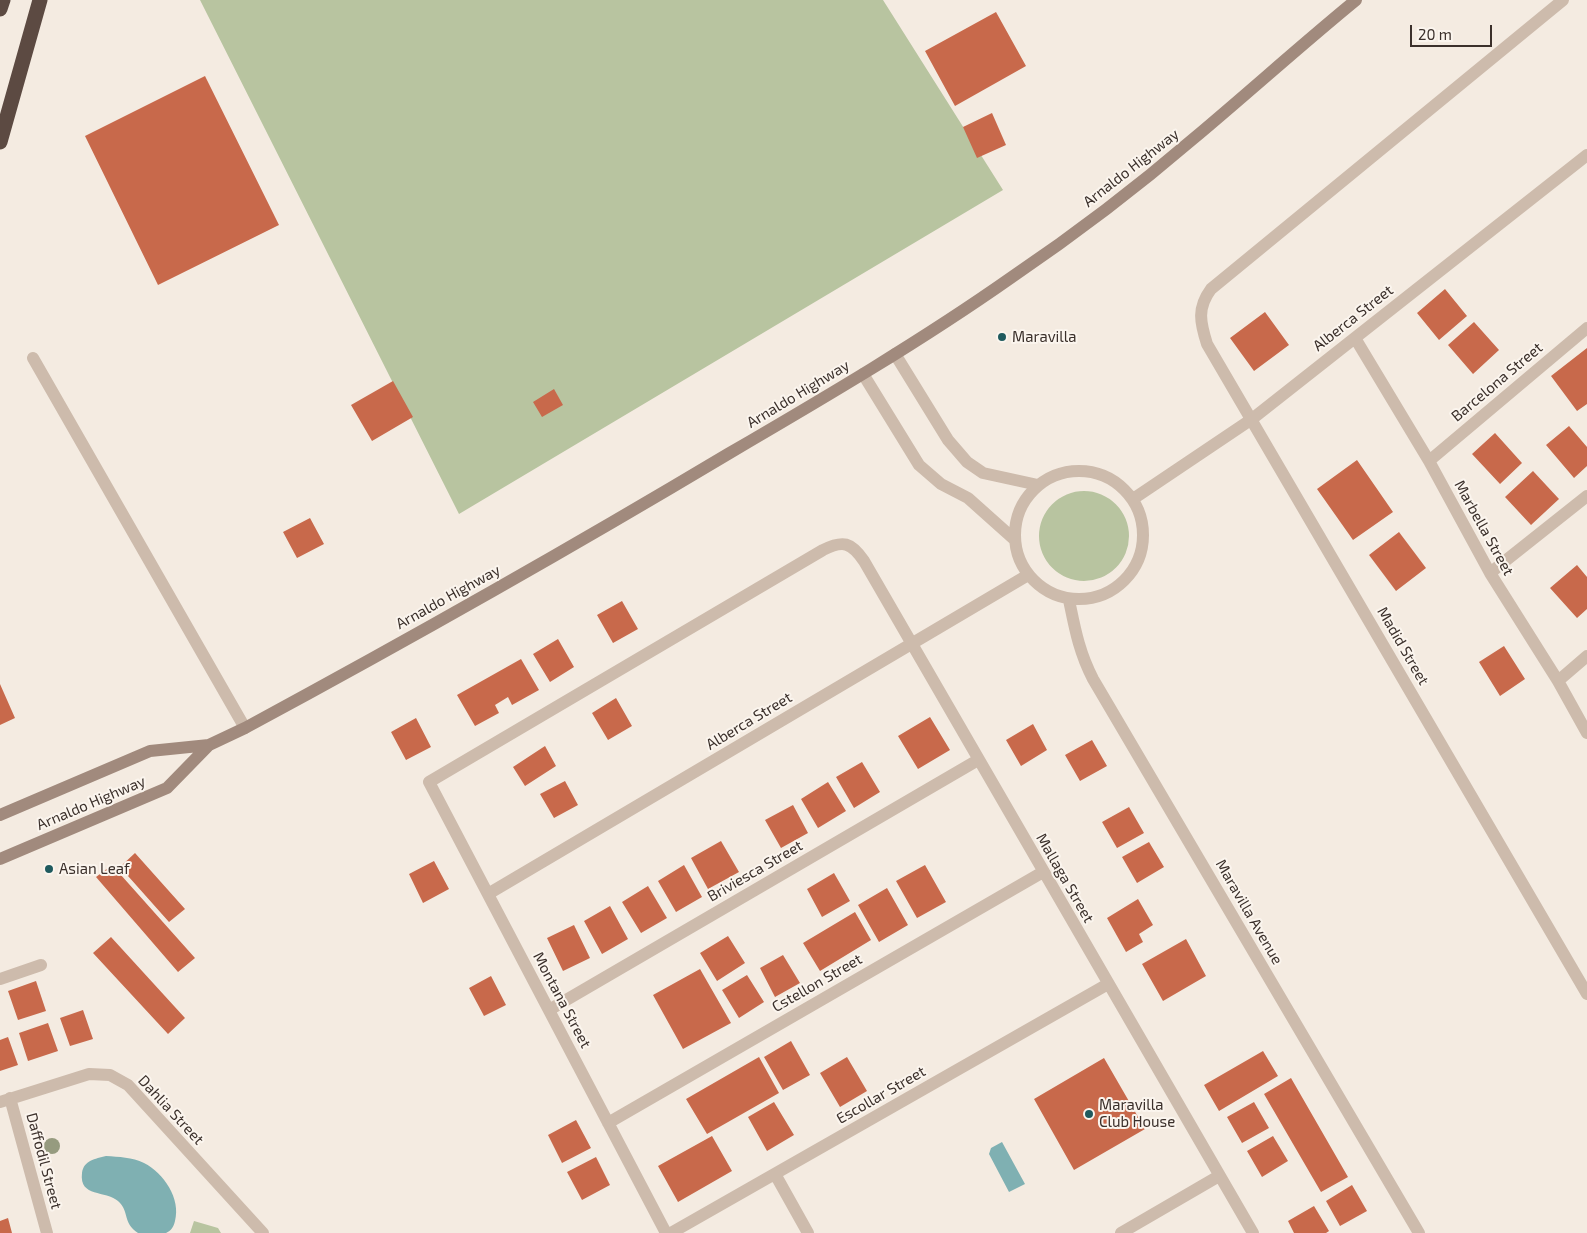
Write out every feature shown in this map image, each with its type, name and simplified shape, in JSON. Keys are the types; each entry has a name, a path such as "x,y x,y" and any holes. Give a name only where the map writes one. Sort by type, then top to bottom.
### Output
{"highway":[{"path":"0,9 3,0"},
{"path":"0,142 40,0"}],"main road":[{"name":"Arnaldo Highway","path":"0,815 150,751 209,745 245,728 531,569 681,483 863,374 1012,278 1087,223 1191,142 1307,40 1356,0"},
{"name":"Arnaldo Highway","path":"0,860 166,788 209,745"}],"street":[{"name":"Madid Street","path":"1563,0 1211,289 1204,299 1201,311 1201,327 1207,344 1587,994"},
{"name":"Alberca Street","path":"1133,499 1252,420 1587,155"},
{"name":"Barcelona Street","path":"1428,461 1587,328"},
{"name":"Marbella Street","path":"1355,338 1428,461 1490,573 1558,681 1587,733"},
{"path":"896,354 948,440 967,462 983,472 1038,485"},
{"path":"33,358 245,728"},
{"path":"863,374 919,465 941,484 968,498 1015,540"},
{"path":"1077,470 1099,473 1118,483 1133,499 1141,518 1144,540 1139,560 1127,579 1111,592 1091,600 1069,600 1039,587 1028,575 1019,559 1015,540 1016,520 1024,501 1038,485 1056,474 1077,470"},
{"path":"1490,573 1587,496"},
{"name":"Mallaga Street","path":"429,782 823,550 834,545 845,544 856,550 1253,1233"},
{"name":"Alberca Street","path":"488,894 1028,575"},
{"name":"Maravilla Avenue","path":"1069,600 1080,652 1093,679 1419,1233"},
{"path":"1558,681 1587,656"},
{"name":"Briviesca Street","path":"549,1010 978,760"},
{"name":"Montana Street","path":"429,782 666,1233"},
{"name":"Cstellon Street","path":"608,1123 1043,872"},
{"path":"0,978 41,966"},
{"name":"Escollar Street","path":"671,1233 1108,984"},
{"name":"Dahlia Street","path":"5,1100 90,1074 110,1075 128,1085 263,1233"},
{"name":"Daffodil Street","path":"5,1100 47,1233"},
{"path":"775,1174 808,1233"},
{"path":"1121,1233 1220,1176"}],"green space":[{"path":"200,0 883,0 1003,190 459,514"},
{"path":"1084,491 1101,495 1116,504 1125,519 1129,536 1125,553 1116,568 1101,577 1084,581 1067,577 1052,568 1043,553 1039,536 1043,519 1052,504 1067,495"},
{"path":"194,1221 218,1228 221,1233 190,1233"}],"water":[{"path":"1002,1142 1025,1184 1009,1192 989,1154 991,1148"},
{"path":"106,1156 144,1163 164,1180 176,1204 175,1221 169,1231 166,1233 138,1233 130,1225 122,1205 118,1201 89,1190 85,1186 82,1181 82,1173 85,1165"}],"building":[{"path":"996,12 1026,66 955,106 925,51"},
{"path":"205,76 279,225 158,285 85,136"},
{"path":"992,113 1006,145 977,158 963,127"},
{"path":"1445,289 1467,316 1439,340 1417,313"},
{"path":"1265,312 1289,345 1254,371 1230,338"},
{"path":"1474,322 1499,350 1473,374 1448,345"},
{"path":"1587,348 1587,404 1577,411 1551,376"},
{"path":"393,381 413,417 372,441 351,405"},
{"path":"554,389 563,405 542,417 533,402"},
{"path":"1569,426 1587,447 1587,466 1574,478 1546,445"},
{"path":"1495,433 1522,463 1500,484 1472,454"},
{"path":"1357,460 1393,512 1353,540 1317,489"},
{"path":"1533,471 1559,499 1531,525 1505,497"},
{"path":"310,518 324,544 297,558 283,532"},
{"path":"1399,532 1426,568 1396,591 1369,555"},
{"path":"1577,565 1587,577 1587,609 1577,618 1550,588"},
{"path":"622,601 638,629 613,643 597,615"},
{"path":"558,639 574,667 550,682 533,654"},
{"path":"1504,646 1525,679 1500,696 1479,662"},
{"path":"521,659 539,690 512,705 508,697 495,705 499,713 475,726 457,695"},
{"path":"0,684 15,718 0,725"},
{"path":"616,698 632,726 608,740 592,713"},
{"path":"930,717 950,750 918,769 898,736"},
{"path":"416,718 431,747 406,760 391,732"},
{"path":"1033,724 1047,750 1021,766 1006,740"},
{"path":"1092,740 1107,766 1080,781 1065,755"},
{"path":"545,746 556,766 525,786 513,767"},
{"path":"862,762 880,792 854,808 836,777"},
{"path":"565,781 578,805 554,818 540,794"},
{"path":"828,782 846,811 818,828 801,799"},
{"path":"793,805 808,833 781,848 765,820"},
{"path":"1129,807 1144,833 1117,848 1102,822"},
{"path":"721,841 739,872 708,889 691,858"},
{"path":"1149,842 1164,867 1137,883 1122,857"},
{"path":"135,853 185,909 169,922 120,867"},
{"path":"434,861 449,889 423,903 409,874"},
{"path":"112,865 195,958 178,972 96,877"},
{"path":"684,865 702,897 676,912 658,881"},
{"path":"925,865 946,902 917,918 896,881"},
{"path":"834,873 850,901 822,917 807,889"},
{"path":"648,886 667,918 641,933 622,902"},
{"path":"887,888 908,925 879,942 858,905"},
{"path":"1138,899 1153,925 1139,934 1143,942 1126,952 1107,918"},
{"path":"610,906 628,939 602,954 584,921"},
{"path":"855,912 871,940 820,971 803,943"},
{"path":"574,925 590,958 563,971 547,938"},
{"path":"728,936 745,963 717,981 700,953"},
{"path":"111,937 185,1018 168,1034 93,953"},
{"path":"1186,939 1206,976 1163,1001 1142,964"},
{"path":"783,955 800,983 775,997 760,968"},
{"path":"700,969 731,1023 683,1049 653,995"},
{"path":"747,975 764,1002 739,1018 722,990"},
{"path":"491,976 506,1005 484,1016 469,988"},
{"path":"36,981 46,1011 18,1020 8,991"},
{"path":"83,1010 93,1039 70,1046 60,1018"},
{"path":"48,1023 58,1051 28,1061 19,1033"},
{"path":"8,1037 18,1065 0,1071 0,1040"},
{"path":"791,1041 810,1075 783,1090 764,1057"},
{"path":"1263,1051 1278,1076 1219,1111 1204,1085"},
{"path":"759,1057 779,1093 707,1134 686,1099"},
{"path":"847,1057 867,1091 840,1107 820,1073"},
{"name":"Maravilla Club House","path":"1104,1058 1145,1129 1074,1170 1034,1099"},
{"path":"1291,1078 1348,1177 1321,1192 1264,1094"},
{"path":"774,1102 794,1135 767,1151 748,1117"},
{"path":"1254,1102 1269,1128 1242,1143 1227,1117"},
{"path":"576,1120 591,1148 562,1163 548,1135"},
{"path":"712,1136 732,1171 678,1202 658,1166"},
{"path":"1273,1136 1288,1161 1262,1177 1247,1151"},
{"path":"596,1157 610,1185 582,1200 567,1172"},
{"path":"1352,1185 1367,1211 1340,1226 1326,1201"},
{"path":"1314,1206 1329,1231 1326,1233 1294,1233 1288,1221"},
{"path":"8,1218 12,1233 0,1233 0,1221"}],"place":[{"name":"Maravilla","path":"1002,337"},
{"name":"Asian Leaf","path":"49,869"},
{"name":"Maravilla Club House","path":"1089,1114"}]}
